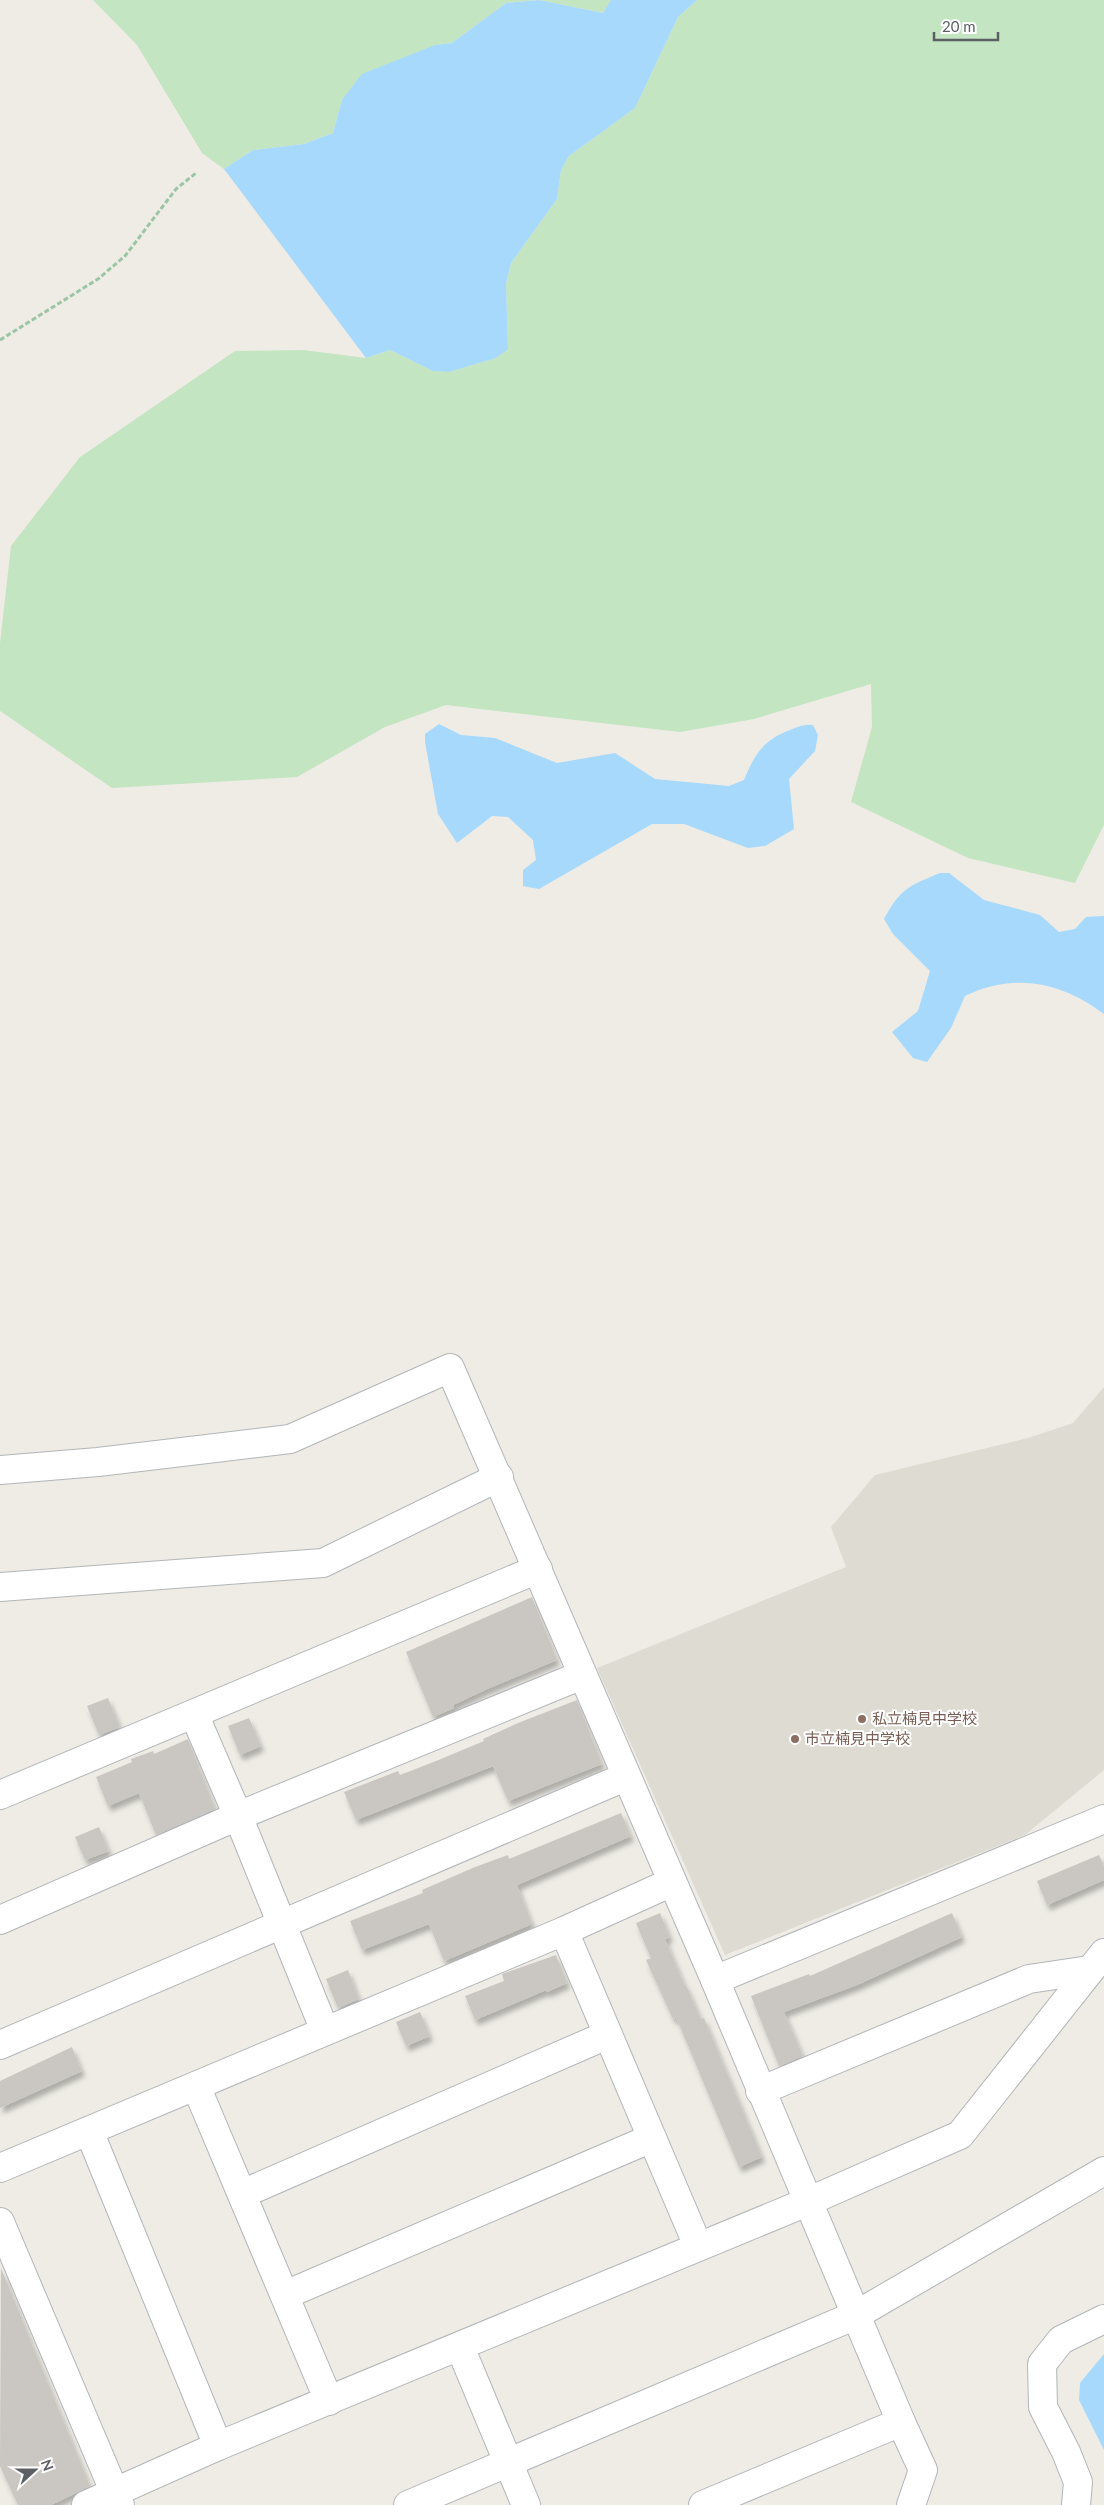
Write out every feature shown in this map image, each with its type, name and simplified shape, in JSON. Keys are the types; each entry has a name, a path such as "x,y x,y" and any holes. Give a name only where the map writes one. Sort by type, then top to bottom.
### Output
{"street":[{"path":"0,1470 98,1462 290,1439 450,1368 499,1477 625,1777 715,1980 807,2202 923,2470 911,2505"},
{"path":"0,1587 323,1563 499,1477"},
{"path":"0,1795 538,1569"},
{"path":"0,1920 238,1816 582,1675"},
{"path":"194,1714 238,1816 280,1924 325,2030"},
{"path":"0,2045 625,1777"},
{"path":"715,1980 1104,1819"},
{"path":"0,2168 564,1931 672,1882"},
{"path":"564,1931 698,2246"},
{"path":"760,2091 1029,1979 1096,1962"},
{"path":"86,2505 117,2499 218,2446 807,2202 960,2135 1096,1962"},
{"path":"242,2194 608,2035"},
{"path":"196,2086 329,2401"},
{"path":"89,2131 218,2446"},
{"path":"285,2295 652,2138"},
{"path":"408,2505 856,2315 1104,2171"},
{"path":"0,2222 117,2499"},
{"path":"1076,2505 1078,2482 1066,2452 1043,2407 1042,2364 1061,2340 1104,2318"},
{"path":"460,2347 526,2505"},
{"path":"703,2505 901,2422"}],"path":[{"path":"0,340 98,279 125,256 176,189 196,173"}],"shaded area":[{"name":"私立楠見中学校","path":"1104,1387 1104,1770 1025,1835 725,1955 597,1668 846,1567 831,1527 875,1475 1028,1438 1073,1423"}],"green space":[{"path":"93,0 538,0 506,3 452,43 435,45 342,100 333,133 304,144 253,150 224,169 202,153 137,45"},
{"path":"539,0 611,0 603,13"},
{"path":"697,0 1104,0 1104,825 1075,883 968,858 851,802 872,727 871,684 754,719 680,732 446,705 385,727 297,777 112,788 0,711 0,643 11,546 80,457 235,351 303,350 366,358 390,350 433,371 449,372 496,358 508,348 506,284 511,263 557,199 561,170 569,156 635,108 678,17"}],"water":[{"path":"539,0 603,13 611,0 697,0 678,17 635,108 569,156 561,170 557,199 511,263 506,284 508,349 496,358 449,372 433,371 390,350 366,358 224,169 253,150 304,144 333,133 342,100 362,74 435,45 452,43 506,3"},
{"path":"439,724 461,735 495,738 557,763 615,753 655,779 729,786 744,780 756,755 773,738 807,725 813,725 818,735 815,751 789,779 794,829 765,846 748,848 684,824 652,824 539,889 523,886 523,870 536,860 533,840 508,817 492,816 457,843 438,814 425,734"},
{"path":"940,873 949,873 984,900 1040,915 1059,932 1075,929 1086,917 1104,916 1104,1014 1071,994 1054,988 1037,984 1001,984 965,996 951,1028 927,1062 913,1058 892,1032 918,1011 930,971 893,934 884,919 901,894 907,889"},
{"path":"1104,2354 1104,2450 1079,2400 1080,2383"}],"building":[{"path":"532,1597 557,1660 487,1689 453,1705 454,1708 433,1717 406,1652"},
{"path":"108,1698 120,1727 99,1735 87,1706"},
{"path":"577,1700 602,1764 508,1801 493,1766 356,1820 344,1792 398,1771 400,1775 436,1761 484,1741 483,1739 518,1723"},
{"path":"249,1718 261,1746 240,1755 228,1726"},
{"path":"188,1739 215,1809 156,1835 139,1793 108,1806 96,1777 132,1762 131,1759 153,1751 154,1754"},
{"path":"621,1813 631,1836 517,1885 532,1924 444,1961 429,1924 362,1950 350,1921 423,1893 422,1890 475,1867 508,1855 509,1859"},
{"path":"99,1827 109,1851 85,1860 75,1837"},
{"path":"1099,1855 1104,1866 1104,1880 1047,1905 1037,1881"},
{"path":"660,1913 670,1937 665,1939 701,2019 704,2018 762,2157 739,2167 676,2017 673,2019 646,1960 651,1958 636,1923"},
{"path":"952,1913 962,1937 857,1985 784,2012 803,2056 779,2066 751,1996 809,1974 810,1976"},
{"path":"556,1955 567,1983 475,2020 465,1996 504,1981 502,1974"},
{"path":"348,1970 359,1999 338,2008 326,1979"},
{"path":"420,2012 430,2036 406,2046 396,2022"},
{"path":"72,2047 82,2071 0,2108 0,2081"},
{"path":"1,2268 90,2486 51,2505 18,2505 0,2466"}],"place":[{"name":"私立楠見中学校","path":"862,1719"},
{"name":"市立楠見中学校","path":"795,1739"}]}
